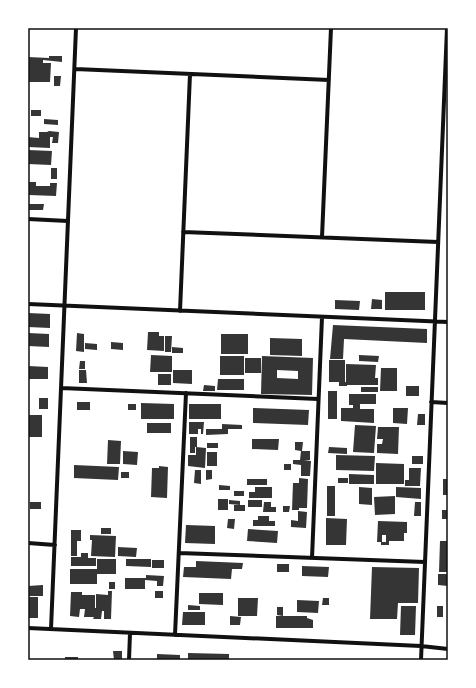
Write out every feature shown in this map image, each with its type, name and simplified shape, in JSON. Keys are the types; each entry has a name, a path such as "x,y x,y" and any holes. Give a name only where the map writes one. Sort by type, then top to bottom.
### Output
{"street":[{"path":"51,629 76,28"},
{"path":"322,237 331,28"},
{"path":"421,660 438,242 446,86 447,28"},
{"path":"75,69 329,80"},
{"path":"180,311 190,74"},
{"path":"28,219 68,221"},
{"path":"183,232 438,242"},
{"path":"28,304 448,322"},
{"path":"312,558 322,317"},
{"path":"61,388 318,399"},
{"path":"175,635 186,394"},
{"path":"432,402 448,403"},
{"path":"28,543 55,544"},
{"path":"179,553 425,562"},
{"path":"28,628 421,646 448,649"},
{"path":"129,660 130,633"}],"building":[{"path":"49,56 62,56 62,62 43,60 43,63 51,63 50,82 28,82 28,57 49,58"},
{"path":"54,76 61,76 60,86 54,86"},
{"path":"31,110 41,110 41,116 31,116"},
{"path":"44,119 58,120 58,125 44,124"},
{"path":"39,132 59,132 58,143 52,143 53,137 50,137 50,148 28,147 28,137 39,138"},
{"path":"28,150 52,151 51,165 28,164"},
{"path":"51,168 57,168 57,179 51,179"},
{"path":"29,182 36,182 36,186 50,186 50,183 57,183 56,196 29,195"},
{"path":"28,204 44,204 43,210 28,210"},
{"path":"385,292 425,292 425,310 385,310"},
{"path":"372,299 382,300 382,309 371,309"},
{"path":"335,300 360,301 359,310 335,309"},
{"path":"28,313 50,314 50,328 28,327"},
{"path":"333,325 427,329 427,343 344,339 343,359 330,359"},
{"path":"148,332 159,332 159,336 164,336 164,351 147,350"},
{"path":"28,333 49,334 49,347 28,346"},
{"path":"77,333 84,334 84,352 76,351"},
{"path":"221,334 248,334 248,354 221,354"},
{"path":"165,336 172,336 171,352 165,352"},
{"path":"270,338 302,339 302,356 270,355"},
{"path":"111,342 123,343 123,350 111,349"},
{"path":"85,343 97,344 97,350 85,349"},
{"path":"172,347 183,348 183,353 172,353"},
{"path":"151,355 172,356 172,372 150,372"},
{"path":"359,355 379,356 378,362 359,361"},
{"path":"220,356 244,356 244,375 220,375"},
{"path":"262,356 313,358 312,395 261,394","holes":["277,370 298,371 298,379 277,378"]},
{"path":"245,358 261,358 261,373 245,373"},
{"path":"329,360 345,360 345,382 346,364 376,365 375,378 378,378 378,385 339,386 339,382 329,382"},
{"path":"80,361 85,361 85,369 79,369"},
{"path":"28,366 48,367 48,379 28,379"},
{"path":"381,368 397,368 397,391 380,391"},
{"path":"79,370 86,370 87,383 79,383"},
{"path":"173,370 192,370 192,384 173,383"},
{"path":"158,374 171,374 171,385 158,385"},
{"path":"218,379 244,379 244,390 217,390"},
{"path":"204,385 215,386 215,391 203,391"},
{"path":"406,386 419,386 419,396 406,396"},
{"path":"361,387 378,387 378,392 361,392"},
{"path":"328,391 337,391 337,419 328,419"},
{"path":"349,394 376,394 376,404 360,404 360,409 374,409 374,423 341,421 341,408 353,408 353,405 349,405"},
{"path":"39,398 48,398 48,409 39,409"},
{"path":"77,402 90,402 90,410 77,410"},
{"path":"141,403 174,404 174,419 141,419"},
{"path":"128,404 136,404 136,410 128,410"},
{"path":"189,404 221,404 221,419 189,419"},
{"path":"253,408 309,410 308,425 253,423"},
{"path":"393,408 408,408 407,424 393,423"},
{"path":"418,414 425,414 425,425 417,425"},
{"path":"28,415 42,415 42,437 28,437"},
{"path":"189,422 204,422 203,434 201,434 201,429 198,429 198,434 189,434"},
{"path":"147,423 171,423 171,433 147,433"},
{"path":"222,424 242,425 242,429 228,429 228,434 206,435 206,429 222,429"},
{"path":"355,425 376,426 374,453 353,452"},
{"path":"378,427 399,427 398,454 377,453 377,444 382,444 383,439 377,439"},
{"path":"190,437 197,437 197,447 195,447 195,453 190,453"},
{"path":"252,439 279,439 278,450 252,449"},
{"path":"108,440 121,441 120,464 107,464"},
{"path":"295,442 303,442 302,451 310,451 310,460 304,460 311,461 310,476 301,476 301,465 293,464 293,460 300,460 301,451 295,450"},
{"path":"207,443 218,443 218,448 207,448"},
{"path":"196,447 206,448 205,468 188,466 188,455 196,455"},
{"path":"329,447 347,448 347,454 328,453"},
{"path":"123,451 138,452 137,465 123,464"},
{"path":"207,452 217,452 217,466 207,466"},
{"path":"336,455 375,456 374,471 336,470"},
{"path":"412,456 423,456 423,464 412,464"},
{"path":"376,463 404,464 404,484 376,484"},
{"path":"284,464 291,464 291,470 284,470"},
{"path":"74,465 119,467 118,480 74,478"},
{"path":"159,466 168,467 167,498 151,497 152,468 159,468"},
{"path":"409,468 421,468 420,486 405,486 405,480 409,480"},
{"path":"195,470 201,470 201,484 194,483"},
{"path":"206,470 212,470 212,479 206,480"},
{"path":"121,472 129,472 129,478 121,478"},
{"path":"349,474 374,475 374,484 349,484"},
{"path":"299,478 308,479 307,508 292,510 293,483 299,483"},
{"path":"338,478 348,478 348,483 338,483"},
{"path":"247,479 267,479 267,485 247,485"},
{"path":"443,479 448,479 448,495 443,495"},
{"path":"219,485 230,486 230,490 219,490"},
{"path":"327,486 335,486 335,516 327,516"},
{"path":"255,487 272,487 272,498 249,498 249,492 255,492"},
{"path":"359,487 372,488 372,505 359,504"},
{"path":"396,487 421,488 421,499 396,497"},
{"path":"234,491 244,491 244,496 234,496"},
{"path":"395,496 395,514 375,515 374,497"},
{"path":"218,499 228,499 228,510 218,510"},
{"path":"229,500 240,501 240,505 229,504"},
{"path":"248,500 262,500 262,507 248,507"},
{"path":"30,502 41,502 41,509 30,509"},
{"path":"264,502 271,502 271,507 276,507 276,512 263,512"},
{"path":"415,502 421,502 421,516 414,516"},
{"path":"234,505 245,505 245,511 234,511"},
{"path":"283,506 290,506 289,512 283,512"},
{"path":"442,510 448,510 448,519 442,519"},
{"path":"298,511 307,512 306,528 291,527 291,520 298,521"},
{"path":"258,516 269,516 269,521 275,521 275,526 253,526 253,520 258,520"},
{"path":"326,518 347,519 346,545 326,545"},
{"path":"228,519 235,519 234,529 227,528"},
{"path":"378,521 407,522 407,533 404,533 404,541 389,541 389,545 381,545 381,542 377,542","holes":["382,535 386,535 386,542 382,542"]},
{"path":"186,525 215,526 215,544 185,543"},
{"path":"101,528 111,528 111,534 101,534"},
{"path":"248,529 278,531 277,543 247,541"},
{"path":"71,530 81,530 81,541 77,541 77,556 71,556"},
{"path":"90,535 116,536 115,557 91,556 92,540 90,540"},
{"path":"440,541 448,541 448,572 439,572"},
{"path":"118,547 137,548 136,557 118,556"},
{"path":"81,553 88,553 88,558 96,558 96,566 71,566 71,557 81,557"},
{"path":"97,559 116,559 116,574 97,574 97,584 70,584 70,569 97,569"},
{"path":"126,559 151,559 151,567 126,566"},
{"path":"152,560 164,560 164,568 152,568"},
{"path":"196,561 243,563 242,569 232,569 231,579 183,577 184,567 196,567"},
{"path":"277,564 289,564 289,572 277,572"},
{"path":"302,566 329,567 328,577 302,576"},
{"path":"372,567 419,568 418,603 398,603 397,619 370,619"},
{"path":"438,574 448,574 448,586 438,585"},
{"path":"146,575 164,576 163,586 157,586 157,581 145,580 145,589 125,589 125,578 146,578"},
{"path":"109,582 115,582 115,589 109,589"},
{"path":"43,585 43,596 28,596 28,586"},
{"path":"108,591 112,591 111,619 104,619 104,611 102,611 101,619 84,617 85,609 80,609 79,617 70,616 71,592 82,592 82,595 95,595 96,608 96,594 108,595"},
{"path":"155,591 163,591 163,598 155,598"},
{"path":"199,593 223,593 223,605 199,604"},
{"path":"28,597 38,597 38,618 28,618"},
{"path":"238,598 258,598 257,616 238,616"},
{"path":"323,598 329,598 329,605 322,605"},
{"path":"297,600 319,601 318,613 297,612"},
{"path":"188,605 200,606 200,610 188,610"},
{"path":"401,606 416,606 415,635 400,635"},
{"path":"437,606 443,606 443,617 437,617"},
{"path":"277,607 283,607 283,616 277,615"},
{"path":"183,612 205,612 205,625 182,625"},
{"path":"230,616 241,617 240,625 230,625"},
{"path":"276,616 307,616 307,618 313,620 313,628 276,628"},
{"path":"113,651 122,651 122,660 114,660"},
{"path":"188,653 229,654 229,660 188,660"},
{"path":"157,654 180,655 180,660 157,660"},
{"path":"65,657 78,657 78,660 65,660"}]}
